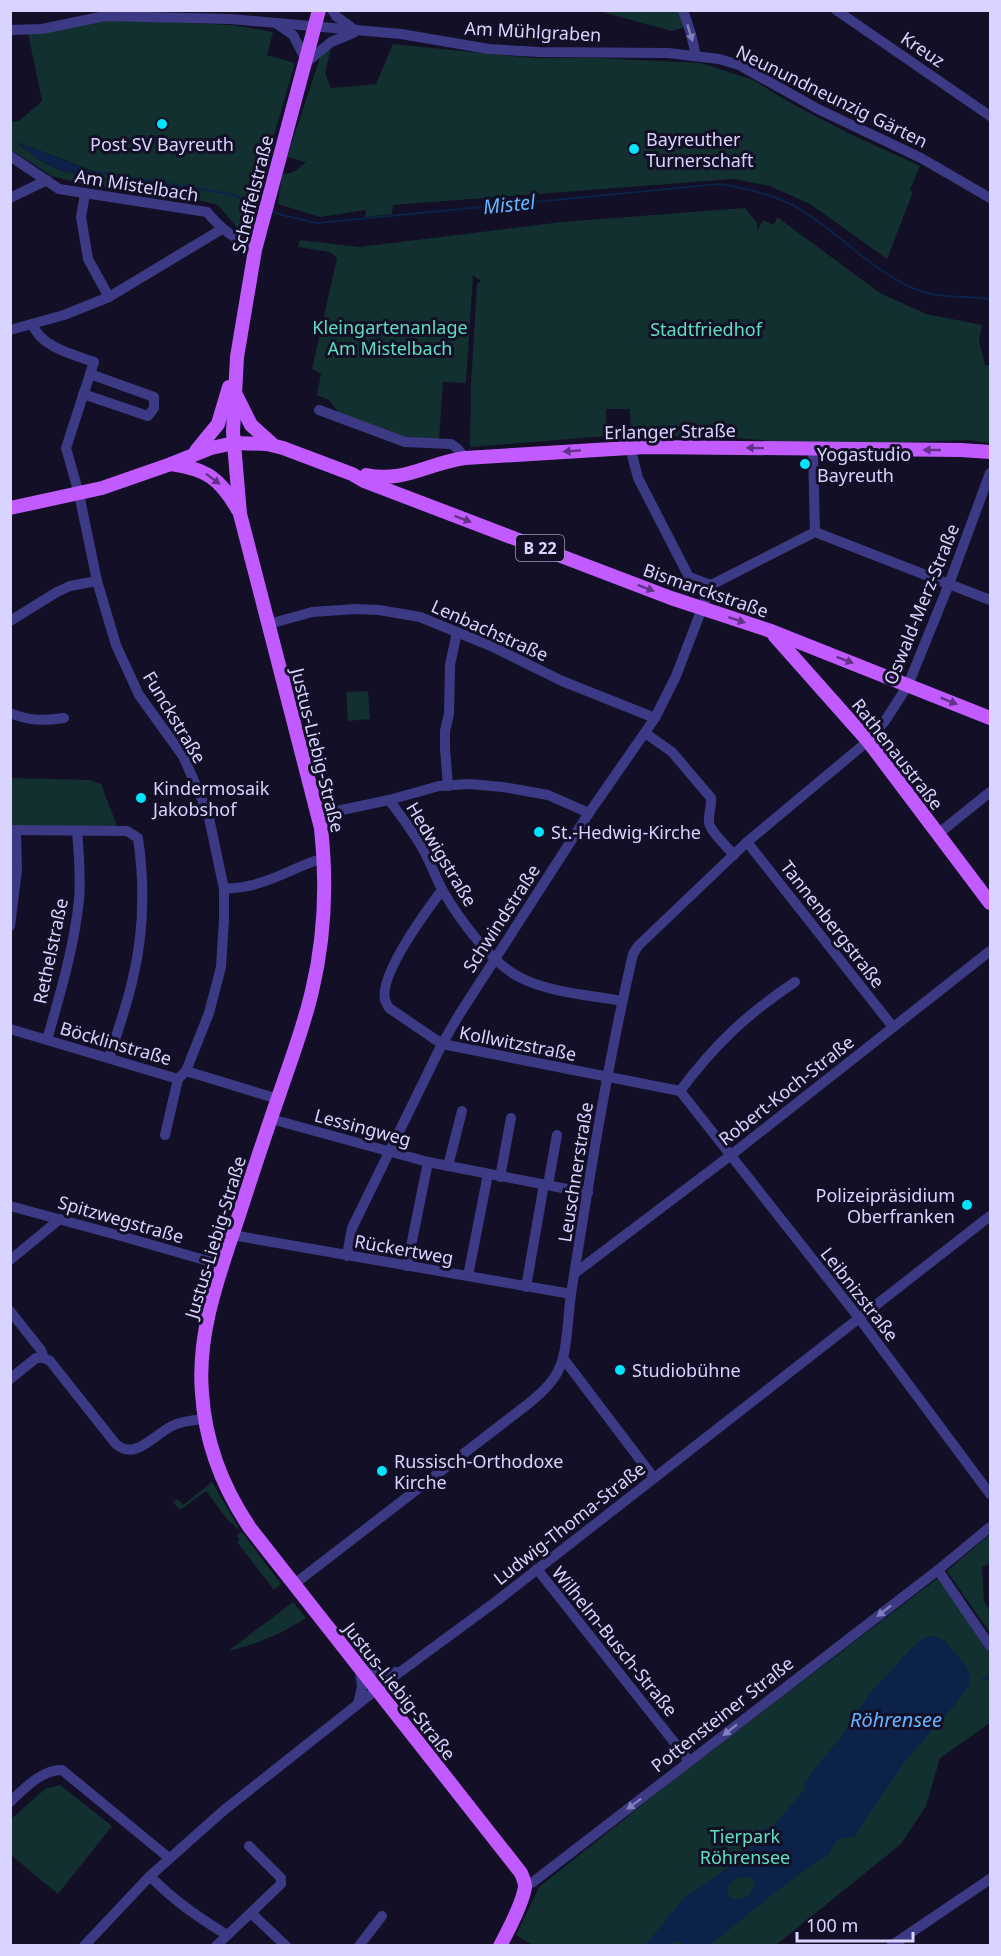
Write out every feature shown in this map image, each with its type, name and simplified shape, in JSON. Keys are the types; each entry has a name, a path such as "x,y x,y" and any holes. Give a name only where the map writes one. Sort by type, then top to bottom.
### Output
{"main road":[{"name":"Scheffelstraße","path":"240,514 234,443 234,390 243,310 266,202 307,62 319,10"},
{"path":"193,454 215,430 236,371"},
{"path":"234,390 251,425 262,437 274,445"},
{"name":"B 22","path":"10,508 79,494 127,480 211,448 234,443 274,445 409,498"},
{"name":"Erlanger Straße","path":"352,474 389,478 409,474 446,461 465,458 630,447 990,452"},
{"path":"171,464 190,467 213,477 231,498 240,514"},
{"path":"409,474 405,490 409,498"},
{"name":"Bismarckstraße","path":"409,498 774,636 821,651 990,718"},
{"name":"Justus-Liebig-Straße","path":"240,514 318,815 324,858 325,894 319,959 304,1023 222,1265 208,1314 202,1360 201,1392 205,1419 218,1466 243,1518 292,1585 377,1689 521,1873 525,1885"},
{"name":"Rathenaustraße","path":"774,636 868,741 990,903"},
{"path":"807,671 813,654 821,651"},
{"path":"500,1946 509,1929 525,1885"}],"street":[{"path":"272,21 293,34 307,62 331,42 356,31 336,16 332,10"},
{"path":"683,10 696,56"},
{"name":"Kreuz","path":"836,10 970,100 990,116"},
{"name":"Am Mühlgraben","path":"10,30 42,29 104,13 272,21 315,28 400,34 489,49 539,52 668,53 696,56"},
{"name":"Neunundneunzig Gärten","path":"696,56 739,65 818,109 926,161 990,198"},
{"name":"Am Mistelbach","path":"10,156 59,189 207,212 222,229 243,242 256,246"},
{"path":"10,198 47,180"},
{"path":"85,194 81,217 88,259 109,297"},
{"path":"10,330 64,315 109,297 222,229"},
{"path":"32,324 37,336 54,347 94,362 90,374 154,397 154,408 148,416 83,394"},
{"name":"Funckstraße","path":"90,374 66,448 79,494 97,581 116,645 130,675 140,695 183,756 208,813 224,888 221,967 209,1012 186,1071"},
{"path":"319,410 405,442 451,444 465,458"},
{"path":"630,447 638,478 689,577 711,585 815,532 990,600"},
{"path":"813,449 815,532"},
{"name":"Oswald-Merz-Straße","path":"868,741 885,721 908,685 949,584 990,473"},
{"path":"10,621 70,586 97,581"},
{"name":"Schwindstraße","path":"347,1256 352,1228 442,1044 478,984 589,813 655,718 676,676 711,585"},
{"name":"Lenbachstraße","path":"269,624 312,612 368,609 420,617 562,681 655,718"},
{"path":"448,786 445,730 449,714 450,665 457,632"},
{"path":"10,713 23,718 46,721 64,718"},
{"path":"645,733 672,752 711,798 709,818 711,828 734,855"},
{"name":"Leuschnerstraße","path":"292,1585 545,1390 556,1376 563,1358 571,1294 607,1077 633,954 638,946 747,842 868,741"},
{"path":"318,815 389,800 439,786 469,784 548,795 589,813"},
{"path":"938,834 990,792"},
{"name":"Hedwigstraße","path":"389,800 407,823 442,890 495,959 522,979 545,987 622,1001"},
{"path":"10,926 16,870 13,831 128,831 138,838 142,869 141,931 132,982 109,1058"},
{"name":"Rethelstraße","path":"47,1040 74,936 80,868 77,831"},
{"name":"Tannenbergstraße","path":"747,842 893,1027"},
{"path":"224,888 248,886 282,875 307,862 324,858"},
{"name":"Kollwitzstraße","path":"442,890 408,938 391,974 385,994 385,1001 389,1008 442,1044 607,1077"},
{"name":"Robert-Koch-Straße","path":"575,1273 731,1155 990,951"},
{"path":"607,1077 680,1090 723,1038 795,982"},
{"name":"Böcklinstraße","path":"10,1029 178,1079"},
{"name":"Böcklinstraße","path":"165,1135 178,1079 186,1071 278,1099"},
{"name":"Leibnizstraße","path":"680,1090 859,1318 990,1494"},
{"path":"447,1166 462,1111"},
{"path":"500,1177 511,1118"},
{"name":"Lessingweg","path":"271,1119 428,1162 588,1193"},
{"path":"526,1287 557,1135"},
{"path":"407,1266 428,1162"},
{"path":"468,1276 488,1174"},
{"name":"Spitzwegstraße","path":"10,1206 222,1265"},
{"name":"Ludwig-Thoma-Straße","path":"84,1946 150,1876 223,1811 377,1689 537,1569 990,1216"},
{"path":"10,1260 60,1219"},
{"name":"Rückertweg","path":"232,1236 571,1294"},
{"path":"579,1251 589,1254 600,1253"},
{"path":"10,1311 44,1358"},
{"path":"10,1379 36,1358 50,1361 115,1443 123,1449 135,1450 176,1424 205,1419"},
{"path":"563,1358 654,1478"},
{"name":"Pottensteiner Straße","path":"525,1885 533,1882 938,1570 990,1527"},
{"name":"Wilhelm-Busch-Straße","path":"537,1569 689,1761"},
{"path":"938,1570 990,1646"},
{"path":"358,1704 362,1687 360,1670 381,1675 403,1670"},
{"path":"10,1802 30,1783 49,1772 63,1770 169,1858"},
{"path":"216,1946 252,1914 282,1882 281,1878 249,1846"},
{"path":"150,1876 189,1911 227,1935"},
{"path":"891,1946 990,1879"},
{"path":"252,1914 286,1946"},
{"path":"359,1946 382,1916"}],"green space":[{"path":"598,11 679,11 685,27 672,31"},
{"name":"Post SV Bayreuth","path":"121,20 232,25 273,32 267,55 295,63 252,210 238,229 218,205 190,198 85,185 52,176 11,150 11,122 19,121 42,101 28,33 93,22","holes":["19,143 96,172 86,174 65,172 35,157"]},
{"name":"Bayreuther Turnerschaft","path":"393,44 533,58 597,58 701,63 753,80 848,133 920,166 910,190 913,192 887,259 810,204 770,186 733,179 393,205 392,214 365,217 366,210 320,217 278,204 282,174 295,171 306,162 287,157 321,55 331,48 325,73 331,88 376,84"},
{"name":"Stadtfriedhof","path":"745,208 757,223 757,231 763,220 774,225 777,217 880,293 926,314 982,325 979,341 985,365 990,365 990,443 968,440 823,445 710,436 631,436 630,409 606,409 607,436 470,447 477,284 481,281 473,275 466,383 443,382 439,440 406,437 339,413 329,400 317,395 321,374 312,369 337,258 330,252 298,247 300,240 359,247 562,222"},
{"path":"368,691 370,719 348,721 346,692"},
{"path":"11,778 90,780 101,784 117,826 11,828"},
{"path":"212,1482 239,1528 238,1530 206,1491 180,1510 173,1502 178,1499 183,1505"},
{"path":"242,1532 281,1584 274,1590 237,1542 240,1540 236,1536"},
{"path":"990,1534 990,1563 982,1567 984,1601 990,1611 990,1633 947,1571"},
{"name":"Tierpark Röhrensee","path":"938,1578 990,1654 990,1723 940,1758 926,1806 901,1844 776,1945 535,1946 516,1935 539,1887 690,1767"},
{"path":"293,1602 306,1618 268,1638 228,1651"},
{"path":"60,1785 112,1826 58,1894 11,1855 10,1820 45,1789"}],"water":[{"path":"16,142 97,173 74,174 64,171 44,162"},
{"name":"Röhrensee","path":"935,1636 945,1641 966,1666 970,1676 968,1687 906,1760 854,1837 837,1839 829,1854 783,1886 710,1945 683,1945 678,1941 671,1945 645,1945 685,1897 738,1861 765,1827 770,1830 806,1788 803,1784 843,1734 869,1694 918,1642","holes":["742,1877 753,1878 755,1882 749,1896 739,1900 730,1897 727,1889 733,1881"]}],"waterway":[{"name":"Mistel","path":"97,172 230,194 261,206"},
{"name":"Mistel","path":"271,211 317,223 719,184 766,194 799,208 881,270 911,287 934,295 990,299"},
{"path":"983,1679 990,1678"}],"place":[{"name":"Post SV Bayreuth","path":"162,124"},
{"name":"Bayreuther Turnerschaft","path":"634,149"},
{"name":"Yogastudio Bayreuth","path":"805,464"},
{"name":"Kindermosaik Jakobshof","path":"141,798"},
{"name":"St.-Hedwig-Kirche","path":"539,832"},
{"name":"Polizeipräsidium Oberfranken","path":"967,1205"},
{"name":"Studiobühne","path":"620,1370"},
{"name":"Russisch-Orthodoxe Kirche","path":"382,1471"}],"park label":[{"name":"Kleingartenanlage Am Mistelbach","path":"390,337"}]}
